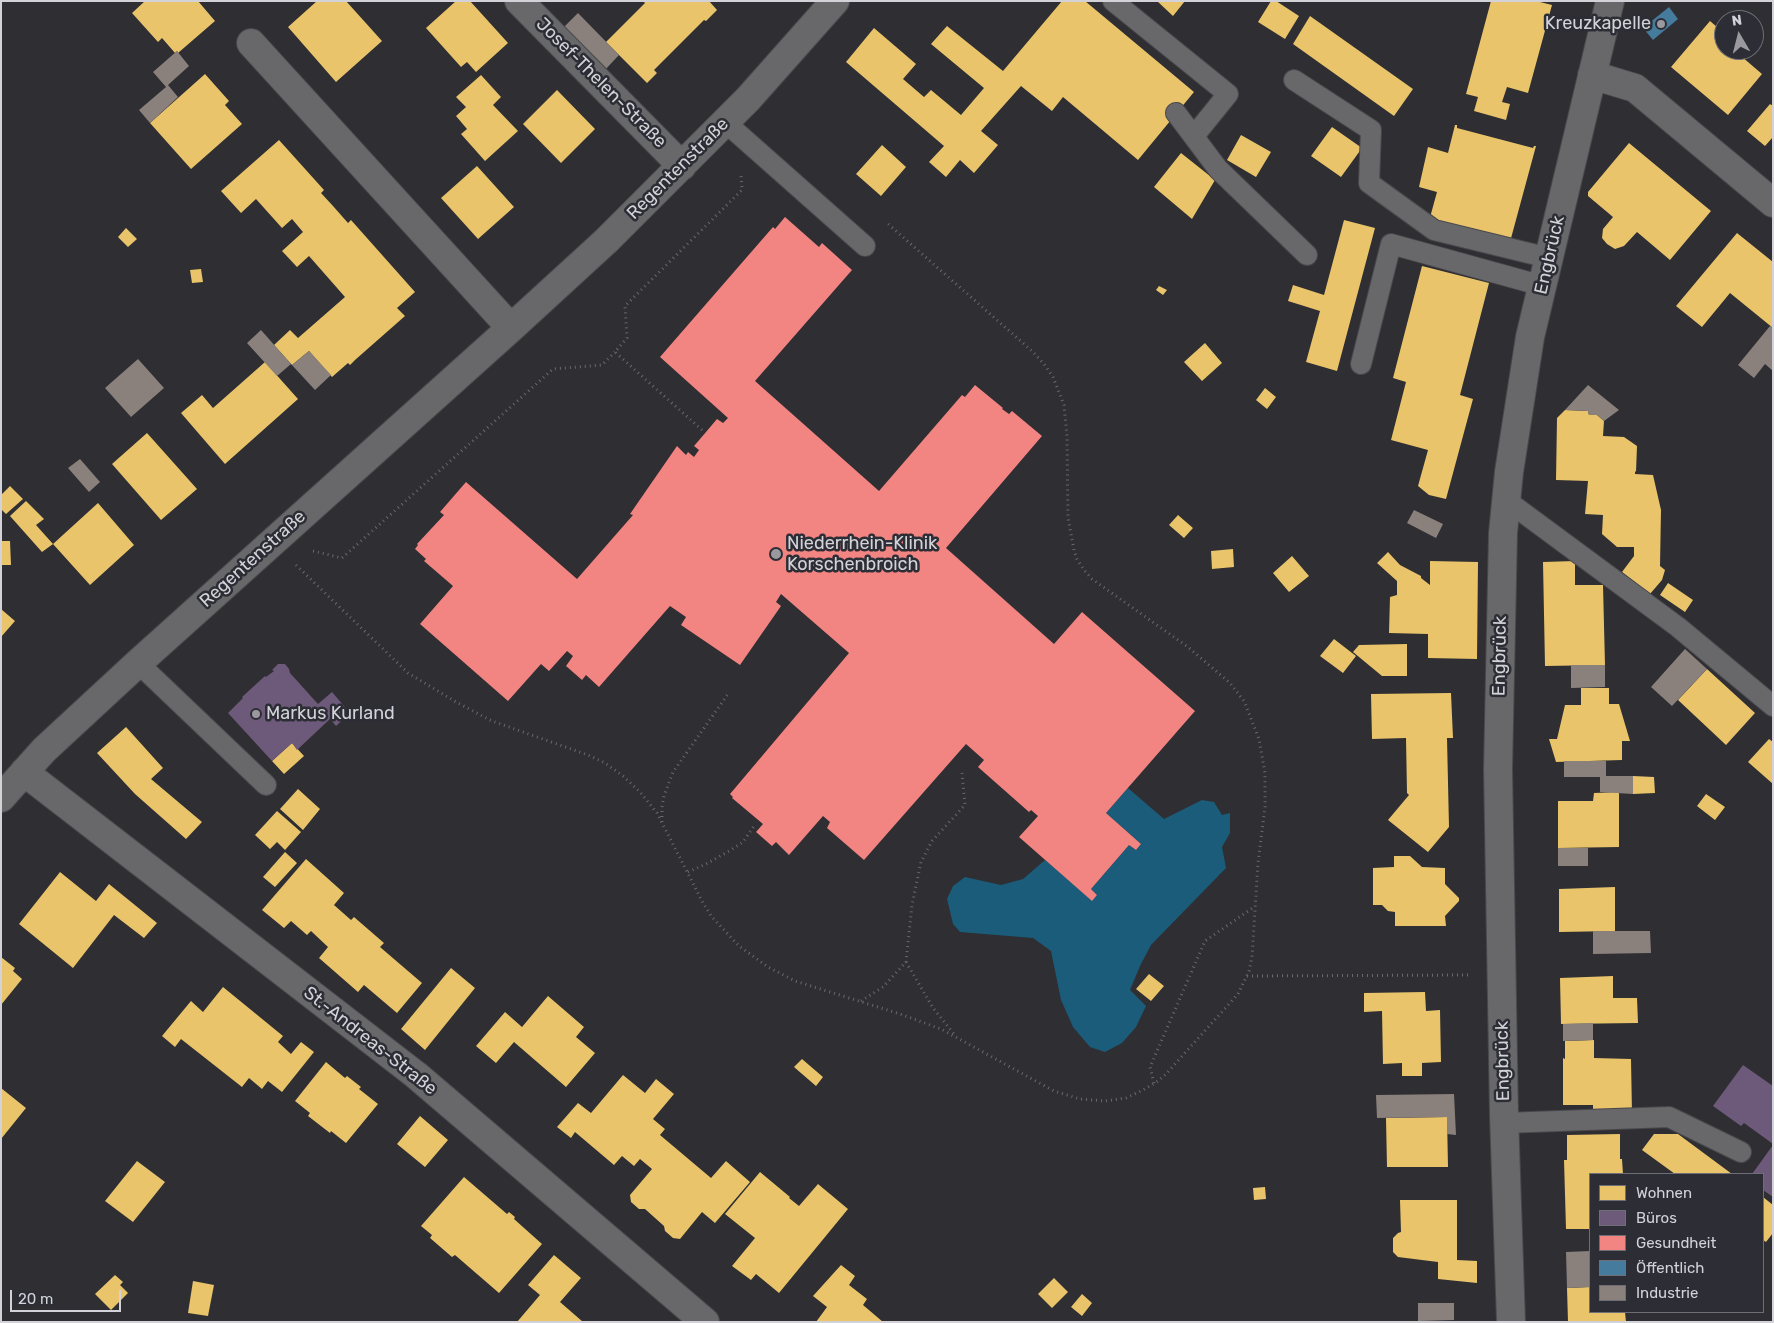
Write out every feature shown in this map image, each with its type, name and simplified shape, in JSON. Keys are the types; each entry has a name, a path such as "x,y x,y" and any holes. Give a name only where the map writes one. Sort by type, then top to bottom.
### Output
{"street":[{"name":"Josef-Thelen-Straße","path":"519,1 682,166"},
{"name":"Regentenstraße","path":"1,798 44,750 138,663 606,241 725,122 835,1"},
{"name":"Engbrück","path":"1511,1322 1504,1123 1498,734 1501,572 1506,500 1530,337 1610,1"},
{"path":"251,43 511,328"},
{"path":"1592,75 1635,88 1773,203"},
{"name":"St.-Andreas-Straße","path":"24,772 416,1075 694,1319"}],"lane":[{"path":"1113,1 1228,94 1194,136"},
{"path":"1294,80 1371,130 1369,183 1434,230 1549,258"},
{"path":"1176,113 1218,169 1307,255"},
{"path":"725,122 865,246"},
{"path":"1361,364 1391,244 1543,286"},
{"path":"1506,500 1678,626 1773,706"},
{"path":"138,663 266,785"},
{"path":"1504,1123 1668,1117 1741,1152"}],"path":[{"path":"310,550 342,558 553,368 602,365 627,338 625,306 742,190 740,164 755,149"},
{"path":"300,559 295,564 408,673 492,721 573,749 604,763 623,776 640,792 662,822 712,917 739,946 768,967 796,981 941,1029 1054,1091 1080,1099 1105,1101 1126,1098 1143,1090 1166,1074 1238,994 1247,976 1251,962 1258,864 1265,807 1266,784 1259,739 1244,701 1230,683 1188,648 1101,586 1084,570 1074,550 1068,518 1066,420 1060,392 1053,377 1032,350 882,219"},
{"path":"615,352 702,430"},
{"path":"662,822 664,796 673,772 728,694"},
{"path":"955,1036 933,1008 906,962 912,905 921,862 932,841 965,805 962,773"},
{"path":"688,872 706,864 743,842 754,826"},
{"path":"1154,1083 1150,1067 1205,941 1255,906"},
{"path":"861,1001 883,987 906,962"},
{"path":"1247,976 1501,975"}],"water":[{"path":"1128,788 1164,819 1202,800 1214,802 1222,815 1230,813 1230,833 1222,847 1226,868 1151,945 1140,966 1130,990 1146,1006 1136,1027 1122,1043 1105,1052 1090,1047 1073,1027 1061,1000 1051,951 1033,938 960,932 953,924 947,899 953,886 965,877 1001,885 1023,879 1045,860 1092,900 1097,895 1091,889 1129,845 1136,850 1141,844 1106,813"}],"building: Wohnen":[{"path":"145,1 198,1 215,21 178,53 177,51 175,53 162,38 158,42 132,13"},
{"path":"317,1 346,1 382,41 336,82 288,27"},
{"path":"456,1 470,1 508,43 476,72 467,62 461,67 426,28"},
{"path":"643,1 709,1 717,10 706,21 704,20 654,70 657,73 647,83 606,42 645,3"},
{"path":"1062,1 1085,1 1194,92 1138,160 1063,97 1052,111 1021,86 981,131 998,145 974,173 960,160 946,177 929,162 944,146 846,62 874,28 916,64 903,79 924,97 931,90 961,115 984,88 931,44 947,26 1003,71"},
{"path":"1157,1 1185,1 1173,16"},
{"path":"1271,1 1276,1 1299,16 1285,39 1258,22"},
{"path":"1491,1 1536,1 1552,5 1528,93 1507,87 1502,102 1510,104 1506,120 1474,111 1478,97 1466,94"},
{"path":"1310,16 1413,89 1394,116 1293,44"},
{"path":"1710,21 1714,24 1714,60 1746,60 1762,74 1728,115 1671,67"},
{"path":"205,74 229,101 225,105 242,124 191,169 150,123"},
{"path":"481,75 501,97 493,105 518,131 485,161 461,134 467,129 456,116 466,107 456,97"},
{"path":"557,90 595,129 561,163 523,124"},
{"path":"1770,104 1773,106 1773,137 1765,146 1747,131"},
{"path":"1455,125 1457,125 1457,128 1533,148 1536,146 1510,242 1509,239 1432,219 1429,221 1437,192 1419,187 1428,147 1448,153"},
{"path":"1332,127 1362,148 1341,177 1311,156"},
{"path":"1241,135 1271,152 1256,177 1227,160"},
{"path":"279,140 324,190 321,193 348,223 351,220 415,292 397,308 405,316 350,365 348,363 332,377 309,351 292,365 274,345 290,330 298,338 345,297 309,256 297,267 282,251 303,232 292,219 282,228 256,199 241,213 221,191"},
{"path":"1629,143 1711,211 1670,260 1637,232 1624,246 1615,249 1602,238 1603,229 1613,217 1588,196 1588,192"},
{"path":"882,145 906,167 881,196 856,174"},
{"path":"1181,153 1215,180 1192,219 1154,187"},
{"path":"477,166 514,207 478,239 441,198"},
{"path":"1344,220 1375,228 1337,371 1306,362 1320,311 1288,301 1293,285 1324,295"},
{"path":"126,228 137,239 128,247 118,237"},
{"path":"1737,233 1773,262 1773,328 1730,293 1702,327 1676,306"},
{"path":"1422,266 1489,283 1460,395 1473,399 1446,499 1429,495 1418,486 1428,450 1391,440 1406,382 1393,378"},
{"path":"201,269 203,282 192,283 190,270"},
{"path":"1159,286 1167,290 1163,295 1156,290"},
{"path":"1205,343 1222,363 1202,381 1184,362"},
{"path":"265,362 298,399 225,464 181,413 202,395 213,408"},
{"path":"1265,388 1276,397 1267,409 1256,400"},
{"path":"1565,410 1588,411 1589,415 1597,415 1604,421 1603,436 1624,437 1637,446 1635,474 1653,475 1661,510 1660,566 1665,570 1662,580 1650,594 1622,572 1634,556 1634,547 1617,547 1602,534 1603,515 1585,514 1588,481 1556,480 1557,418"},
{"path":"147,433 197,489 161,520 112,464"},
{"path":"10,486 23,499 6,514 1,509 1,495"},
{"path":"26,501 44,519 36,525 53,544 42,552 10,516"},
{"path":"98,503 134,545 90,585 53,544"},
{"path":"1178,515 1193,528 1184,538 1169,525"},
{"path":"1,541 10,541 11,565 1,565"},
{"path":"1233,549 1234,567 1212,569 1211,551"},
{"path":"1388,552 1400,565 1421,576 1430,585 1430,561 1478,562 1477,659 1428,658 1428,634 1389,633 1390,597 1397,595 1397,581 1377,563"},
{"path":"1292,556 1309,576 1289,592 1273,573"},
{"path":"1575,561 1575,585 1603,585 1605,665 1545,666 1543,562"},
{"path":"1668,583 1693,600 1685,612 1660,595"},
{"path":"1,609 15,621 1,637"},
{"path":"1334,639 1356,656 1343,673 1320,656"},
{"path":"1407,644 1407,676 1382,676 1353,652 1359,645"},
{"path":"1707,669 1755,713 1726,745 1678,700"},
{"path":"1581,688 1609,688 1609,704 1619,704 1630,741 1622,741 1622,760 1556,762 1549,739 1557,739 1565,705 1581,705"},
{"path":"1451,693 1453,738 1447,738 1449,827 1428,852 1388,820 1409,795 1407,793 1406,738 1372,739 1371,694"},
{"path":"126,727 163,768 151,779 202,822 186,839 135,794 97,753"},
{"path":"1769,739 1773,742 1773,784 1748,762"},
{"path":"292,743 304,756 284,774 272,761"},
{"path":"1633,776 1654,777 1655,793 1633,794"},
{"path":"298,789 320,809 303,830 280,809"},
{"path":"1619,792 1619,847 1558,848 1558,801 1593,801 1594,793"},
{"path":"1706,794 1725,807 1715,820 1697,806"},
{"path":"277,811 301,832 285,850 277,842 270,849 255,835"},
{"path":"285,852 297,863 275,887 263,877"},
{"path":"1394,856 1410,856 1422,867 1445,868 1445,884 1459,898 1459,901 1445,916 1446,926 1395,926 1395,912 1388,911 1382,905 1373,905 1373,868 1394,867"},
{"path":"306,859 344,893 334,905 351,920 354,917 384,943 380,947 422,983 397,1013 364,985 358,992 319,958 328,947 311,931 307,935 291,921 284,928 262,910"},
{"path":"60,872 96,901 109,884 157,923 144,938 114,915 73,968 19,924"},
{"path":"1615,887 1615,931 1559,932 1559,889"},
{"path":"1,957 15,968 13,971 22,979 1,1005"},
{"path":"451,968 475,988 425,1050 401,1029"},
{"path":"1149,974 1164,986 1151,1001 1136,989"},
{"path":"1613,976 1613,998 1637,998 1638,1023 1561,1024 1560,978"},
{"path":"223,987 283,1036 278,1042 291,1054 301,1042 314,1052 282,1092 268,1081 262,1089 249,1078 242,1087 181,1039 175,1047 162,1036 191,1001 203,1012"},
{"path":"1425,992 1426,1011 1440,1010 1441,1062 1422,1063 1422,1076 1402,1076 1402,1063 1383,1064 1382,1011 1364,1012 1364,993"},
{"path":"548,996 584,1027 576,1037 595,1053 566,1087 514,1042 496,1063 476,1046 505,1012 522,1027"},
{"path":"1594,1040 1594,1058 1631,1059 1632,1114 1593,1115 1593,1105 1563,1105 1565,1041"},
{"path":"802,1059 823,1077 816,1086 794,1067"},
{"path":"326,1062 345,1078 347,1076 361,1087 359,1089 378,1104 346,1143 308,1116 310,1113 295,1101"},
{"path":"623,1075 645,1093 656,1079 674,1094 653,1119 665,1129 660,1135 711,1178 726,1161 750,1182 715,1223 702,1212 680,1239 673,1238 665,1231 664,1226 645,1209 639,1209 631,1202 630,1195 652,1169 640,1159 634,1166 622,1156 614,1165 575,1132 571,1138 557,1127 578,1103 591,1113"},
{"path":"1,1088 26,1108 1,1139"},
{"path":"420,1116 448,1140 425,1167 397,1144"},
{"path":"1447,1117 1448,1167 1387,1167 1386,1118"},
{"path":"1620,1134 1620,1159 1622,1159 1623,1173 1589,1173 1589,1229 1566,1229 1564,1160 1567,1160 1567,1135"},
{"path":"1654,1134 1678,1134 1731,1173 1674,1173 1642,1150"},
{"path":"137,1161 165,1182 133,1222 105,1201"},
{"path":"760,1172 799,1206 818,1184 848,1209 779,1293 756,1274 751,1280 732,1266 755,1238 725,1214"},
{"path":"464,1177 507,1214 509,1212 515,1217 514,1219 542,1244 499,1293 455,1255 452,1257 430,1238 432,1235 421,1226"},
{"path":"1265,1187 1266,1199 1254,1200 1253,1188"},
{"path":"1764,1198 1773,1205 1773,1233 1766,1242 1764,1241"},
{"path":"1400,1200 1457,1200 1457,1260 1477,1261 1477,1283 1438,1279 1438,1262 1398,1257 1393,1252 1393,1238 1401,1232"},
{"path":"554,1255 581,1278 560,1302 583,1322 517,1322 540,1295 528,1285"},
{"path":"841,1265 855,1276 849,1285 867,1299 863,1305 883,1322 816,1322 827,1307 813,1296"},
{"path":"115,1275 123,1282 120,1285 128,1293 111,1310 95,1294"},
{"path":"1054,1278 1068,1292 1052,1308 1038,1294"},
{"path":"193,1281 214,1285 208,1316 188,1313"},
{"path":"1589,1287 1589,1313 1625,1313 1626,1322 1568,1322 1567,1288"},
{"path":"1082,1294 1092,1303 1082,1316 1071,1307"}],"building: Büros":[{"path":"278,664 285,664 290,673 318,704 332,692 350,713 336,726 330,719 297,750 292,743 272,761 228,713 265,676 274,671 272,670"},
{"path":"1743,1065 1773,1086 1773,1144 1744,1123 1741,1126 1713,1106"},
{"path":"1773,1145 1773,1197 1764,1191 1764,1173 1753,1173"}],"building: Gesundheit":[{"name":"Niederrhein-Klinik Korschenbroich","path":"785,217 819,247 822,243 852,270 755,381 879,491 962,395 965,397 975,385 1009,414 1012,411 1042,436 946,548 1054,644 1082,612 1195,711 1106,813 1141,844 1136,850 1129,845 1091,889 1097,895 1092,901 1019,837 1038,816 1031,810 1029,812 978,767 984,760 966,744 864,860 827,828 830,822 823,816 789,855 776,842 772,846 756,832 763,824 732,798 730,794 849,653 781,594 776,602 781,606 740,665 681,625 686,617 670,606 599,687 586,675 582,680 566,666 573,656 567,651 549,671 541,664 508,701 420,624 453,586 424,561 426,559 415,549 417,544 444,515 440,512 466,482 577,579 633,515 630,514 677,446 686,455 688,452 694,457 699,450 694,446 717,419 723,423 728,418 660,357 773,227 775,229"}],"building: Öffentlich":[{"name":"Kreuzkapelle","path":"1669,7 1678,19 1653,40 1643,28"}],"building: Industrie":[{"path":"578,13 619,55 604,71 562,29"},
{"path":"177,51 189,66 168,85 178,97 150,123 139,110 166,87 153,72"},
{"path":"1770,326 1773,328 1773,371 1765,364 1754,378 1738,365"},
{"path":"261,330 291,364 277,376 247,343"},
{"path":"309,351 331,375 315,390 292,365"},
{"path":"138,359 164,388 131,417 105,388"},
{"path":"1588,385 1619,410 1604,421 1597,415 1589,415 1588,411 1565,410"},
{"path":"80,459 100,482 89,492 68,468"},
{"path":"1414,510 1443,524 1436,538 1407,523"},
{"path":"1685,649 1707,669 1672,706 1651,687"},
{"path":"1571,665 1605,665 1605,687 1571,688"},
{"path":"1564,761 1606,761 1606,776 1633,776 1633,794 1600,792 1600,777 1564,777"},
{"path":"1558,848 1588,848 1588,866 1558,866"},
{"path":"1593,931 1650,931 1651,953 1593,954"},
{"path":"1593,1023 1593,1040 1563,1041 1563,1024"},
{"path":"1454,1094 1456,1135 1447,1134 1447,1117 1377,1118 1376,1095"},
{"path":"1589,1251 1589,1287 1567,1288 1566,1252"},
{"path":"1418,1303 1454,1303 1454,1320 1418,1321"}],"place":[{"name":"Kreuzkapelle","path":"1661,24"},
{"name":"Niederrhein-Klinik Korschenbroich","path":"776,554"},
{"name":"Markus Kurland","path":"256,714"}]}
